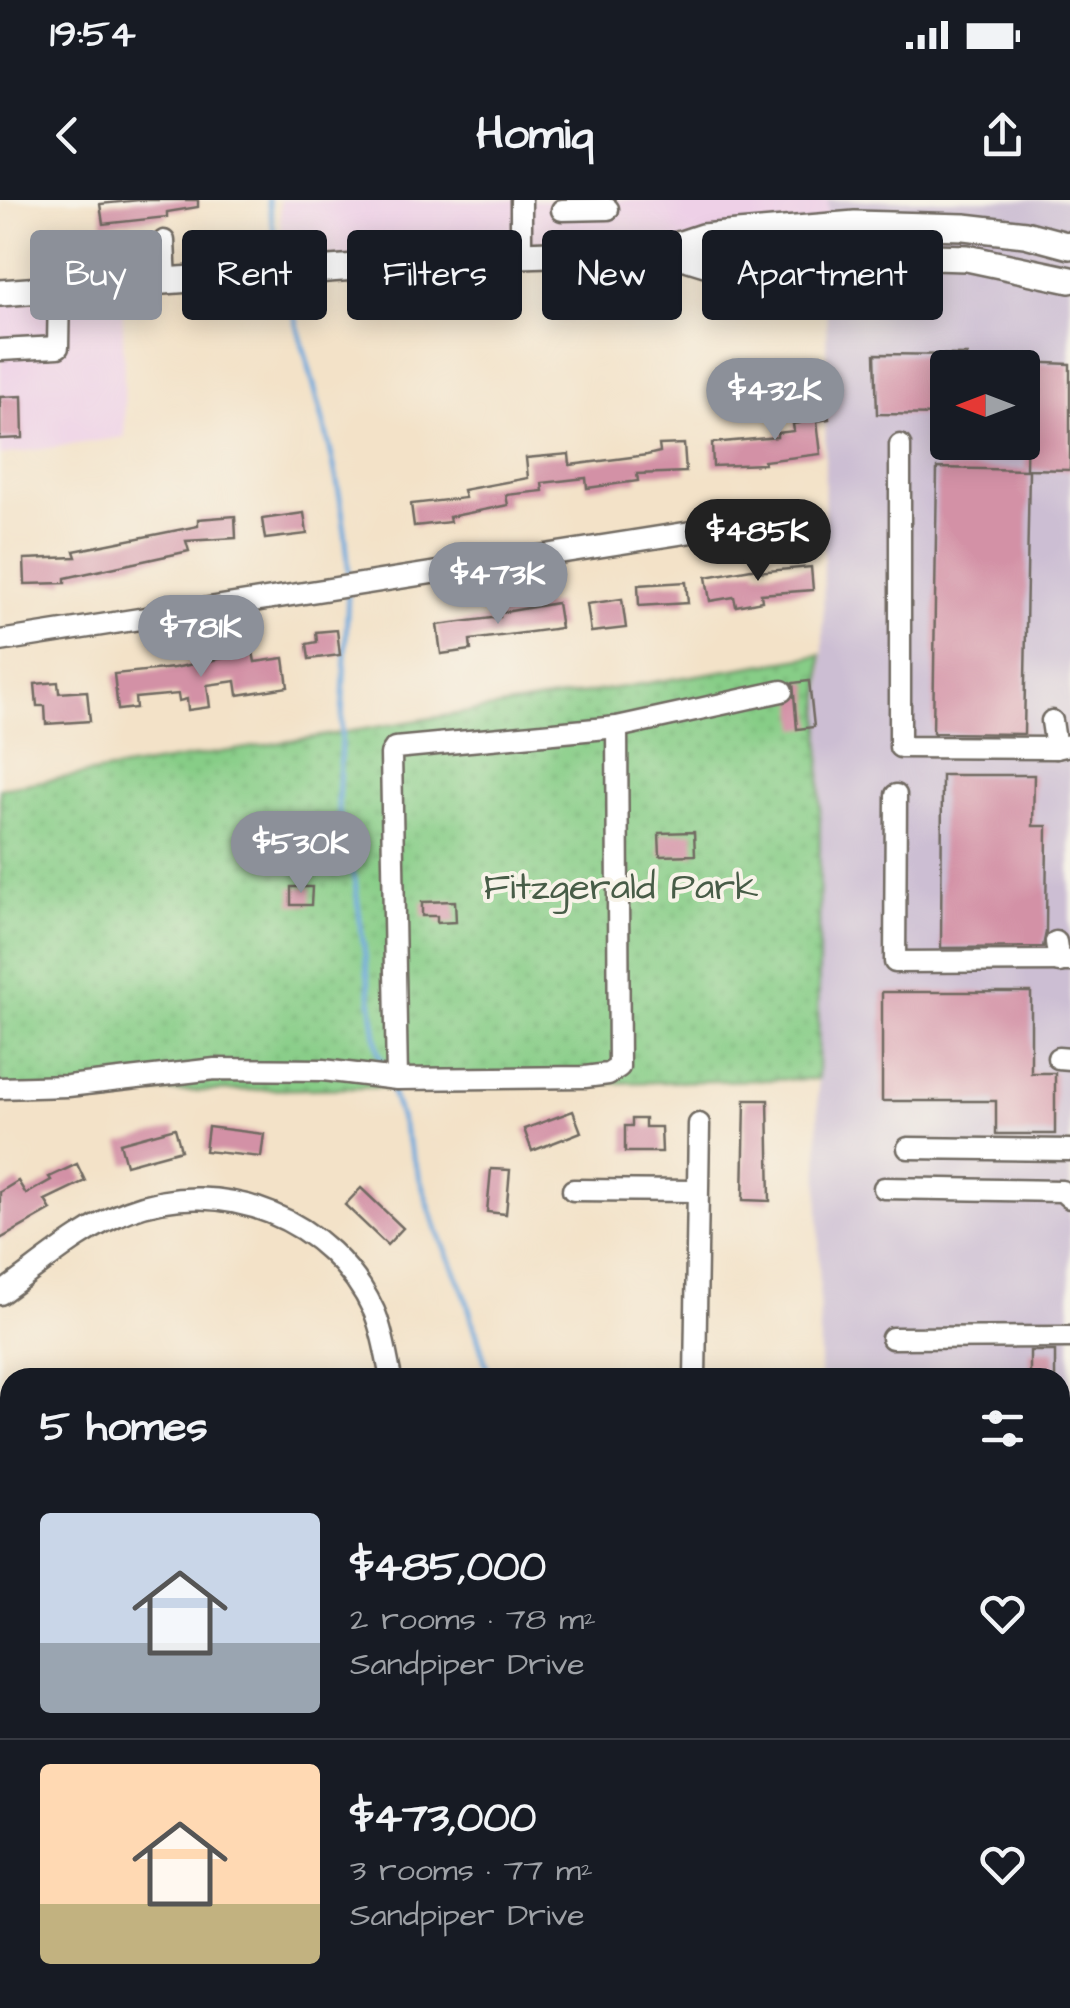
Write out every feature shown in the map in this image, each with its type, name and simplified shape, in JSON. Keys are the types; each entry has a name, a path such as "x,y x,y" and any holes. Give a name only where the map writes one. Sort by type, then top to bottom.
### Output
{"main road":[{"path":"682,244 702,237 855,224 964,226 1025,234 1070,246"},
{"path":"682,256 705,263 860,255 966,258 1070,280"},
{"path":"162,281 347,268"},
{"path":"0,293 30,291"}],"street":[{"path":"521,200 521,230"},
{"path":"562,210 608,209"},
{"path":"164,240 166,281"},
{"path":"0,350 58,347 58,320"},
{"path":"900,445 900,747 1063,746 1052,721"},
{"path":"0,641 799,515"},
{"path":"396,1078 391,754 395,748 616,726 782,691"},
{"path":"0,1088 68,1086 215,1070 324,1070 396,1078 608,1074 619,1067 616,726"},
{"path":"896,795 895,962 1062,955"},
{"path":"695,1368 699,1124"},
{"path":"908,1148 1070,1150"},
{"path":"884,1188 1062,1191 1070,1198"},
{"path":"573,1190 697,1191"},
{"path":"0,1294 95,1227 129,1210 192,1198 237,1202 285,1218 334,1254 374,1310 388,1368"},
{"path":"892,1338 1070,1337"}],"shaded area":[{"path":"280,200 828,200 828,230 702,230 702,257 682,257 682,230 542,230 542,264 522,264 522,230 347,230 347,272 327,273 327,230 281,230"},
{"path":"828,200 1070,200 1070,1368 820,1368 818,1079 827,320 943,320 943,230 828,230"},
{"path":"30,291 30,320 123,320 125,437 0,455 0,293"}],"green space":[{"name":"Fitzgerald Park","path":"821,655 818,1079 0,1095 0,788"}],"building":[{"path":"198,200 198,207 167,212 167,217 103,224 100,204"},
{"path":"875,354 930,355 930,415 877,414"},
{"path":"1040,363 1070,364 1070,470 1026,469 1026,460 1040,460"},
{"path":"22,396 23,438 0,439 0,397"},
{"path":"827,405 829,419 817,421 821,454 764,464 713,466 712,443 777,437 777,433 794,431 793,424 800,423 798,409"},
{"path":"684,444 686,472 637,474 638,481 587,488 586,478 542,483 543,491 506,495 508,505 449,517 450,522 414,526 411,504 465,498 463,490 528,478 526,458 569,454 570,465 647,455 660,452 659,445"},
{"path":"937,468 1029,470 1024,734 933,733"},
{"path":"304,513 307,534 265,539 262,519"},
{"path":"235,516 236,538 186,541 189,551 65,578 65,583 25,584 24,559 76,557 74,551 198,526 198,519"},
{"path":"811,567 813,590 761,594 762,601 736,606 734,597 710,601 706,577 757,568 757,572"},
{"path":"686,582 688,603 639,606 638,585"},
{"path":"622,599 626,628 591,632 587,604"},
{"path":"557,603 561,628 470,640 471,650 441,654 437,625 500,617 499,613"},
{"path":"337,630 340,655 309,659 307,644 317,642 316,632"},
{"path":"253,652 255,662 284,658 288,687 238,695 236,681 207,685 210,707 188,710 187,699 179,701 178,694 135,698 136,708 118,710 114,674 174,668"},
{"path":"809,681 814,727 797,729 793,683"},
{"path":"58,682 59,693 87,691 90,721 46,724 45,706 37,706 35,684"},
{"path":"942,775 1034,775 1033,826 1047,826 1043,947 941,948"},
{"path":"694,832 695,855 660,856 659,833"},
{"path":"291,887 312,887 311,905 291,905"},
{"path":"455,901 456,922 437,923 437,916 422,916 422,902"},
{"path":"882,992 1031,992 1031,1073 1055,1073 1055,1134 996,1134 996,1101 882,1101"},
{"path":"745,1100 768,1100 770,1201 743,1200"},
{"path":"573,1111 581,1132 532,1151 524,1129"},
{"path":"632,1119 645,1119 645,1127 661,1127 662,1152 625,1152 625,1126 632,1126"},
{"path":"208,1127 264,1134 261,1157 205,1151"},
{"path":"175,1128 181,1150 126,1165 120,1143"},
{"path":"77,1164 85,1181 45,1200 51,1210 0,1239 0,1192 18,1181 26,1194"},
{"path":"491,1169 510,1170 506,1214 487,1212"},
{"path":"361,1188 403,1228 387,1245 345,1205"},
{"path":"1030,1351 1055,1351 1055,1368 1030,1368"}],"waterway":[{"path":"268,200 274,230"},
{"path":"296,320 334,468 349,582"},
{"path":"348,593 338,804 355,882 378,1051 385,1072"},
{"path":"389,1083 487,1368"}]}
